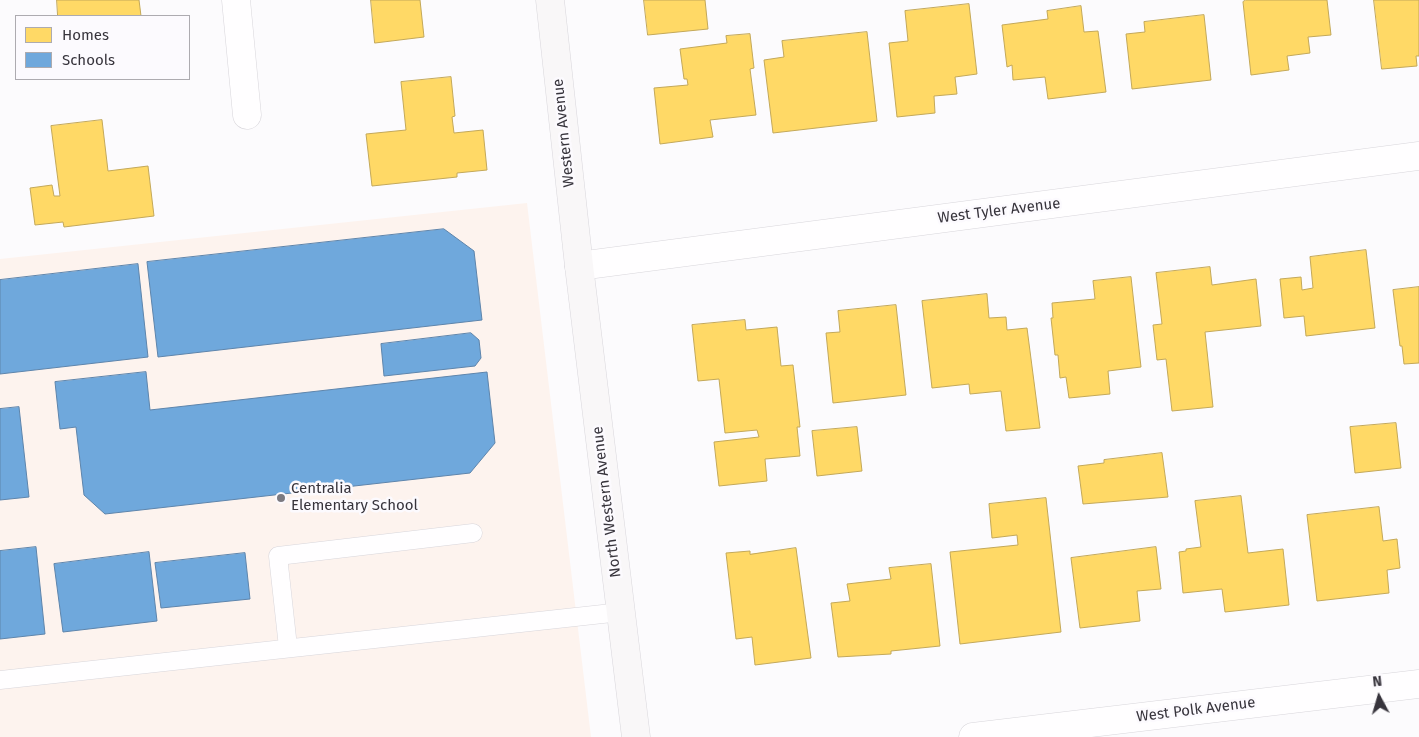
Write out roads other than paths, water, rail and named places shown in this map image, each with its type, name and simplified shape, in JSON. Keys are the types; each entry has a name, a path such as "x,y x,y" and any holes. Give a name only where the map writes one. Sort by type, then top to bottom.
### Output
{"main road":[{"name":"Western Avenue","path":"550,0 579,266"},
{"name":"North Western Avenue","path":"579,266 636,737"}],"street":[{"path":"236,0 247,115"},
{"name":"West Tyler Avenue","path":"579,266 1419,156"},
{"name":"West Polk Avenue","path":"973,737 1419,684"}],"lane":[{"path":"288,648 278,556 473,533"},
{"path":"0,680 621,612"}],"place":[{"name":"Centralia Elementary School","path":"281,498"}]}
